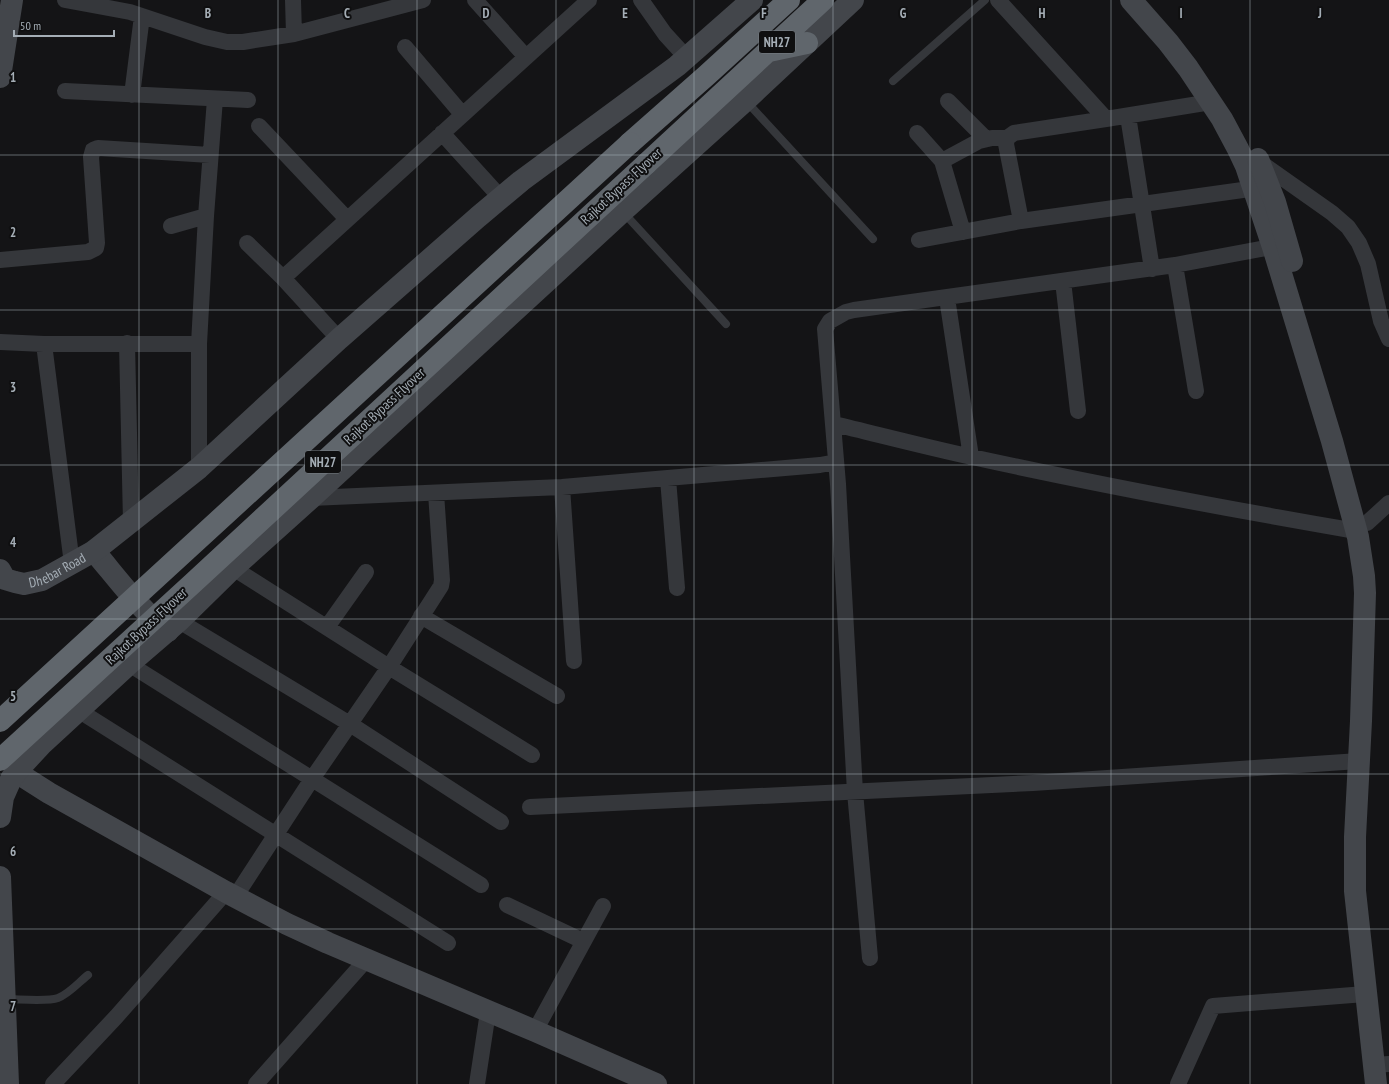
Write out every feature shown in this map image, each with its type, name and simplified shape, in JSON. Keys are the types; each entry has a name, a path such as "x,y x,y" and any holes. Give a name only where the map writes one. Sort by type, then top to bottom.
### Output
{"highway":[{"name":"NH27","path":"707,76 789,0"},
{"name":"NH27","path":"739,92 768,51 823,0"},
{"path":"768,51 807,43"},
{"name":"Rajkot Bypass Flyover","path":"0,721 630,143 707,76"},
{"name":"Rajkot Bypass Flyover","path":"8,766 187,588 646,164 739,92"}],"street":[{"path":"0,77 12,0"},
{"path":"65,0 120,10 227,42 243,42 294,34 414,1"},
{"path":"293,0 294,34"},
{"path":"475,0 526,57"},
{"path":"283,278 589,0"},
{"path":"641,0 665,34 686,57 707,76"},
{"name":"Dhebar Road","path":"0,570 5,579 24,584 42,580 94,552 199,468 339,339 501,198 686,57 752,0"},
{"path":"8,766 41,745 129,664 174,626 233,568 622,212 739,92 807,43 853,0"},
{"path":"998,0 1106,119"},
{"path":"1131,0 1168,42 1188,68 1211,102 1262,187"},
{"path":"1146,0 1183,43 1215,86 1232,112 1258,160 1262,187 1280,246 1332,442 1376,562 1378,592 1367,879 1382,1072"},
{"path":"132,95 142,16"},
{"path":"405,46 462,114"},
{"path":"65,91 248,100"},
{"path":"199,468 199,344 206,216 215,99"},
{"path":"948,101 986,139"},
{"path":"942,161 986,139 1007,138 1014,133 1211,102"},
{"path":"1128,116 1152,269"},
{"path":"259,126 347,220"},
{"path":"442,133 501,198"},
{"path":"917,133 942,161 964,232"},
{"path":"1007,138 1006,144 1021,221"},
{"path":"0,260 88,252 96,248 97,243 91,156 93,150 98,148 210,155"},
{"path":"1238,149 1258,160 1332,213 1348,227 1359,243 1368,264 1382,321 1389,339"},
{"path":"919,240 1021,221 1262,187"},
{"path":"171,226 206,216"},
{"path":"247,243 283,278 339,339"},
{"path":"870,958 855,792 834,424 825,330 830,321 846,312 1152,269 1280,246"},
{"path":"1175,265 1196,391"},
{"path":"1063,281 1078,411"},
{"path":"947,298 972,457"},
{"path":"0,342 44,344 199,344"},
{"path":"127,343 131,522"},
{"path":"44,344 72,564"},
{"path":"834,424 972,457 1178,499 1276,517 1362,527 1389,503"},
{"path":"311,498 562,487 668,479 820,465 836,462"},
{"path":"668,479 677,588"},
{"path":"562,487 574,661"},
{"path":"53,1084 230,895 276,835 439,591 442,580 436,493"},
{"path":"1362,527 1362,562 1365,593 1354,891 1365,994 1382,1072"},
{"path":"94,552 141,606 160,624 174,626 350,724 501,822"},
{"path":"233,568 389,667 532,755"},
{"path":"327,627 366,572"},
{"path":"422,616 557,696"},
{"path":"129,664 481,885"},
{"path":"78,710 448,943"},
{"path":"530,807 1033,783 1359,761"},
{"path":"0,817 3,797 7,787 8,766"},
{"path":"8,766 55,796 230,895 366,960 656,1084"},
{"path":"0,878 8,1084"},
{"path":"507,905 584,941"},
{"path":"535,1031 603,906"},
{"path":"256,1084 366,960"},
{"path":"1178,1084 1213,1006 1365,994"},
{"path":"477,1084 488,1012"}],"lane":[{"path":"893,81 985,0"},
{"path":"739,92 873,239"},
{"path":"622,212 726,324"},
{"path":"5,999 59,998 88,975"}]}
